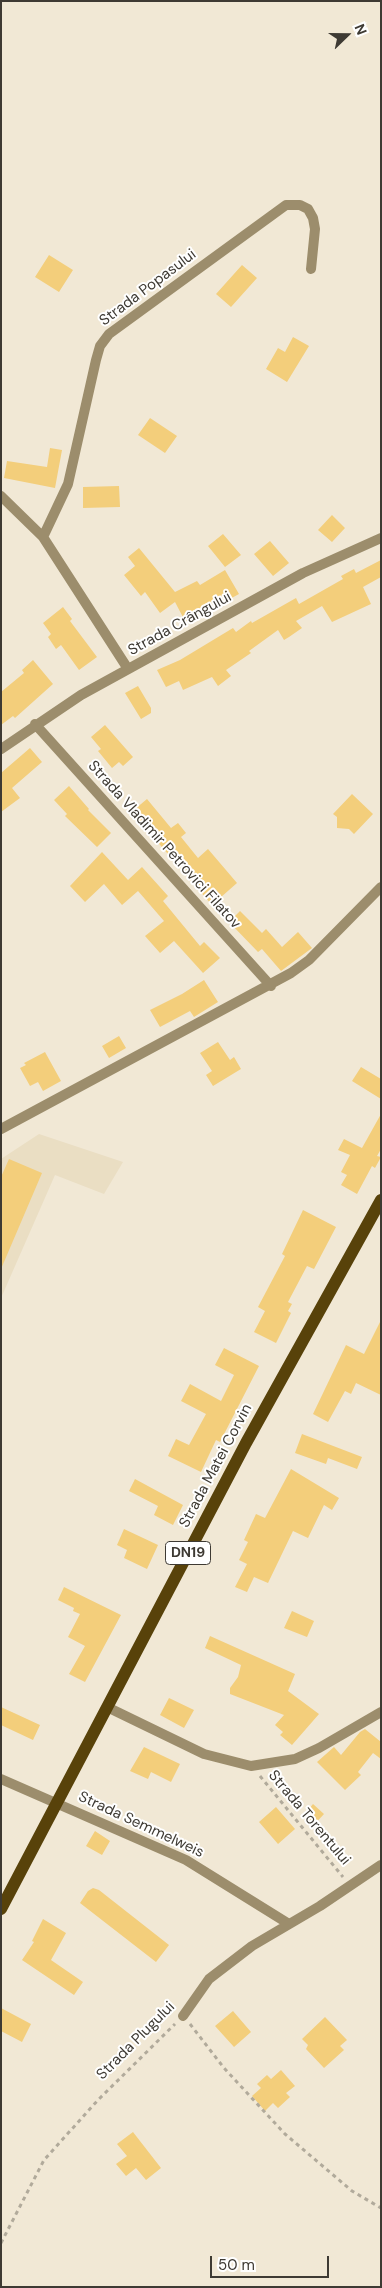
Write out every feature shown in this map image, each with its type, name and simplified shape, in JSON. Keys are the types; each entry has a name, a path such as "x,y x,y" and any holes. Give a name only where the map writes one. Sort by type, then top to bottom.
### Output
{"main road":[{"name":"Strada Matei Corvin","path":"1,1909 5,1895 107,1707 246,1443 381,1200"}],"street":[{"name":"Strada Popasului","path":"43,537 68,484 96,360 100,346 108,334 286,205 300,205 308,209 313,218 315,229 311,269"},
{"path":"1,496 43,537 128,669"},
{"name":"Strada Crângului","path":"1,748 81,695 128,669 303,573 381,538"},
{"name":"Strada Vladimir Petrovici Filatov","path":"35,724 271,986"},
{"path":"1,1129 271,986 309,960 381,887"},
{"path":"107,1707 204,1754 251,1766 295,1759 319,1748 381,1712"},
{"name":"Strada Semmelweis","path":"1,1779 186,1860 289,1924"},
{"name":"Strada Plugului","path":"184,2016 208,1979 252,1946 320,1906 350,1884 381,1865"}],"path":[{"name":"Strada Torentului","path":"251,1766 350,1884"},
{"path":"184,2016 224,2068 270,2119 352,2191 381,2208"},
{"name":"Strada Plugului","path":"1,2243 44,2160 98,2100 184,2016"}],"shaded area":[{"path":"39,1134 123,1162 104,1194 55,1175 1,1298 1,1159"}],"building":[{"path":"49,255 73,270 59,292 35,277"},
{"path":"242,265 257,278 231,307 216,294"},
{"path":"293,337 309,346 287,382 266,369 278,348 285,352"},
{"path":"150,418 177,436 165,453 138,435"},
{"path":"50,448 62,450 55,488 4,478 7,461 47,467"},
{"path":"119,486 120,507 83,508 83,487"},
{"path":"332,515 345,528 332,542 318,530"},
{"path":"223,534 241,555 225,567 208,546"},
{"path":"270,541 289,563 273,576 254,554"},
{"path":"139,548 175,592 197,581 200,585 225,570 239,594 186,623 175,602 160,613 145,592 141,596 124,575 135,566 128,557"},
{"path":"381,560 381,577 363,587 371,604 332,622 322,606 296,621 302,628 289,637 284,640 278,630 249,651 251,653 226,670 231,676 218,686 212,677 183,690 179,681 166,687 157,670 180,660 233,628 236,632 251,621 252,623 296,598 299,604 343,579 341,576 354,569 356,573"},
{"path":"63,607 72,619 70,621 97,657 79,670 61,645 56,649 48,637 51,634 43,623"},
{"path":"33,660 53,684 15,718 13,716 1,725 1,692 24,673 22,670"},
{"path":"138,686 151,708 151,713 141,719 125,693"},
{"path":"105,725 133,757 123,766 119,762 112,768 98,751 101,749 91,737"},
{"path":"30,748 42,762 12,788 20,798 1,812 1,773"},
{"path":"69,786 88,810 111,833 97,847 65,816 67,814 54,800"},
{"path":"352,794 373,814 354,834 349,829 337,828 337,817 333,814"},
{"path":"147,799 171,828 178,823 186,833 181,837 198,858 208,849 237,883 212,905 148,831 146,833 129,814"},
{"path":"102,852 128,880 142,867 168,896 163,901 200,946 204,942 220,958 203,973 174,941 160,953 145,936 164,921 138,891 122,905 104,884 85,902 70,886"},
{"path":"240,911 262,933 266,929 282,947 298,932 312,948 281,971 262,949 258,952 229,922"},
{"path":"204,980 218,1002 194,1017 190,1011 160,1027 150,1010 182,994"},
{"path":"119,1036 126,1048 109,1058 102,1046"},
{"path":"218,1042 230,1060 234,1057 241,1069 213,1086 206,1075 212,1071 200,1053"},
{"path":"45,1052 61,1081 43,1091 38,1082 30,1086 20,1068 26,1065 24,1063"},
{"path":"361,1067 381,1079 381,1099 352,1081"},
{"path":"381,1114 381,1149 377,1156 381,1157 375,1168 372,1166 357,1194 341,1185 347,1175 341,1172 350,1155 338,1150 344,1139 362,1148"},
{"path":"9,1159 42,1173 1,1269 1,1177"},
{"path":"303,1210 336,1227 314,1269 307,1266 288,1302 292,1304 288,1311 291,1313 276,1343 254,1332 265,1311 258,1307 285,1256 282,1254"},
{"path":"381,1320 381,1395 356,1383 351,1394 345,1391 328,1422 313,1414 346,1345 364,1354"},
{"path":"224,1348 259,1366 220,1442 216,1440 201,1472 168,1456 176,1439 189,1445 206,1414 181,1401 190,1384 221,1401 234,1375 215,1365"},
{"path":"302,1434 362,1457 357,1469 328,1458 326,1464 295,1453"},
{"path":"291,1469 339,1498 332,1510 324,1505 308,1538 293,1531 268,1583 254,1577 247,1592 235,1587 247,1564 239,1560 248,1542 244,1540 256,1514 265,1518"},
{"path":"135,1479 183,1505 173,1525 154,1515 158,1506 129,1491"},
{"path":"124,1529 158,1545 147,1569 124,1558 127,1550 117,1545"},
{"path":"64,1587 121,1615 85,1682 69,1674 85,1646 68,1637 80,1614 73,1611 74,1608 58,1600"},
{"path":"292,1611 314,1621 307,1637 284,1628"},
{"path":"210,1636 295,1674 288,1691 319,1714 292,1745 280,1735 283,1732 275,1725 284,1715 230,1694 230,1688 238,1677 241,1665 205,1648"},
{"path":"169,1698 194,1710 184,1728 160,1715"},
{"path":"1,1707 40,1725 33,1740 1,1725"},
{"path":"365,1729 381,1742 381,1759 373,1753 358,1772 361,1775 345,1790 317,1762 334,1747 341,1755 360,1732"},
{"path":"144,1747 180,1764 171,1782 151,1772 148,1779 130,1771"},
{"path":"313,1804 324,1814 312,1827 302,1817"},
{"path":"276,1807 295,1829 278,1844 259,1822"},
{"path":"95,1831 110,1841 102,1855 86,1846"},
{"path":"93,1888 99,1890 169,1945 156,1962 80,1903 88,1891"},
{"path":"43,1919 66,1933 51,1960 83,1982 74,1995 22,1960 34,1942 32,1941"},
{"path":"1,2008 31,2024 22,2042 1,2031"},
{"path":"233,2011 251,2032 234,2047 215,2026"},
{"path":"325,2017 347,2040 340,2046 344,2050 324,2068 306,2049 308,2045 302,2039"},
{"path":"281,2070 295,2086 286,2093 290,2097 278,2108 273,2103 265,2111 252,2096 261,2088 257,2084 267,2075 271,2079"},
{"path":"133,2132 161,2168 146,2180 136,2168 126,2176 116,2164 127,2156 117,2144"}]}
